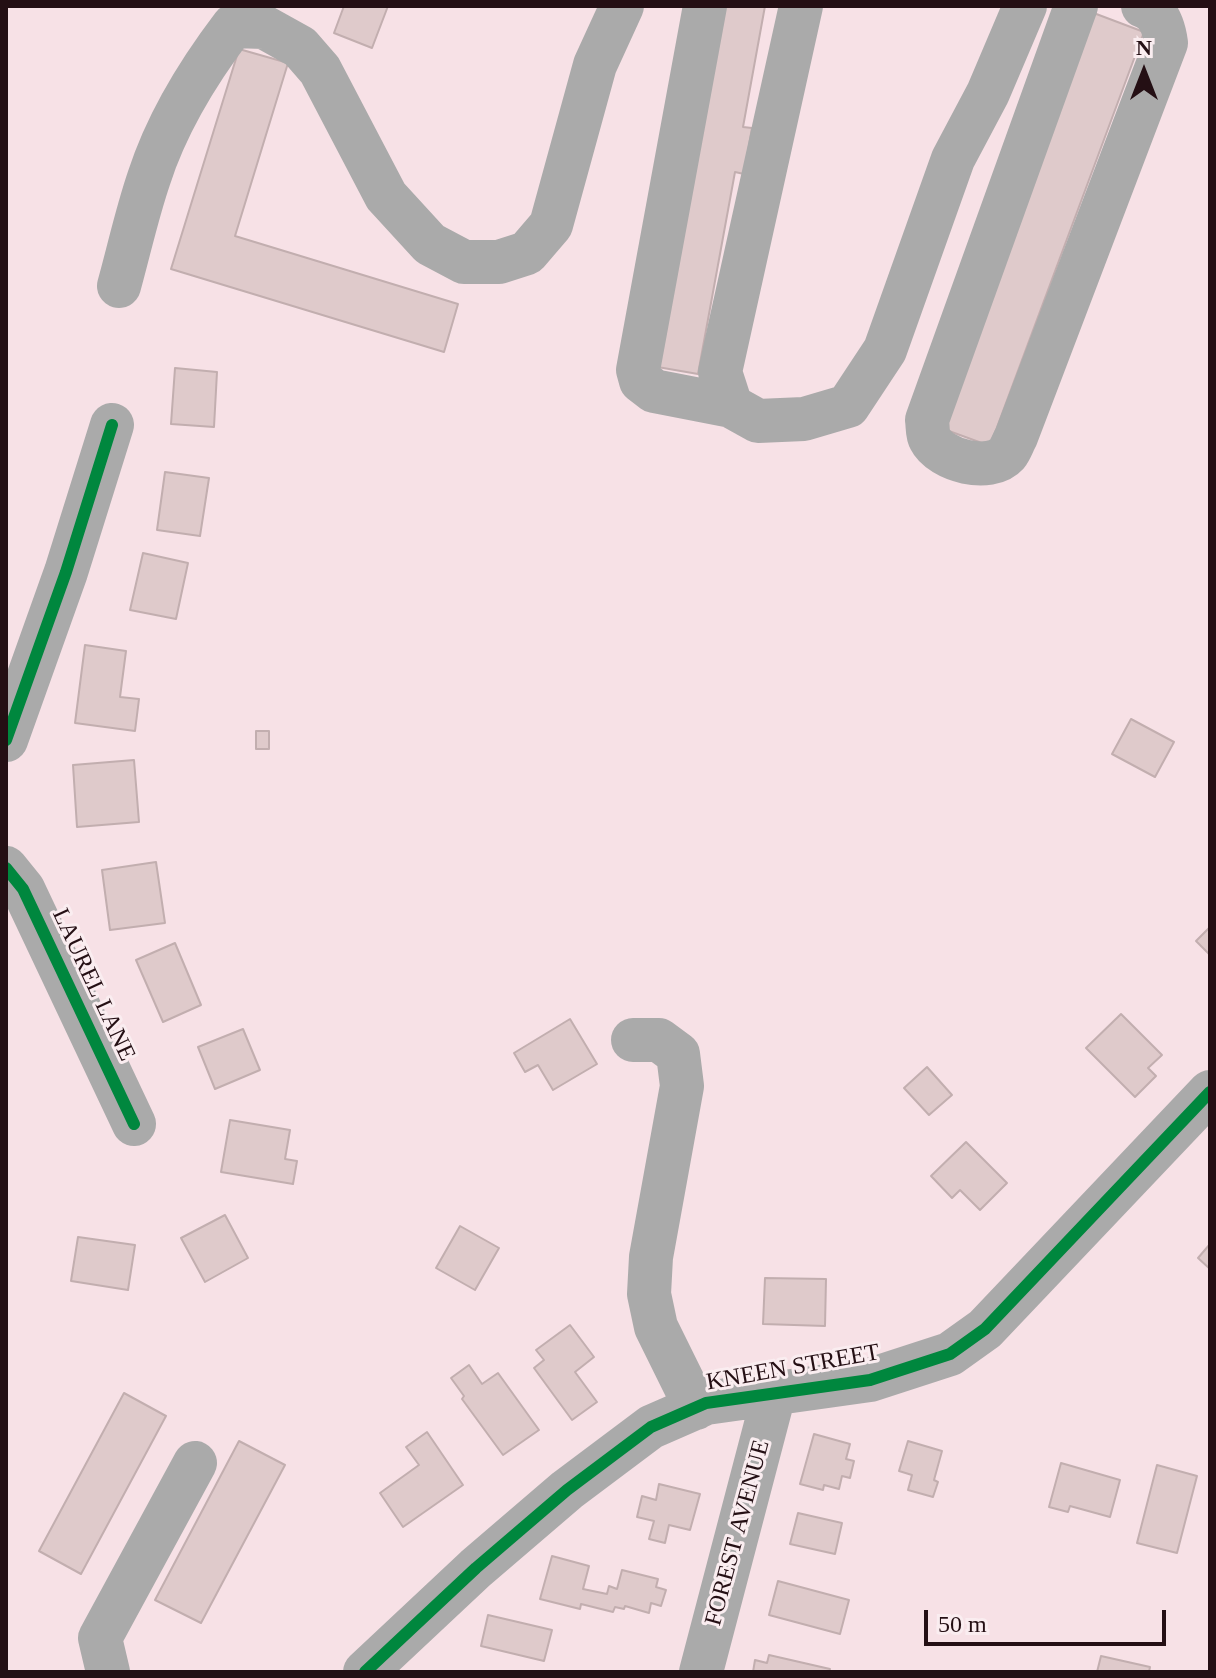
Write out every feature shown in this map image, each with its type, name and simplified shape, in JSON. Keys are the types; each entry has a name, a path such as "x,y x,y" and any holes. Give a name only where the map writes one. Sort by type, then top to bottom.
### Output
{"street":[{"path":"119,286 149,176 180,105 233,26 264,27 300,47 320,70 386,196 430,244 464,262 499,262 527,253 551,225 595,65 622,6"},
{"path":"705,6 638,370 641,381 654,391 731,406 758,421 804,419 848,406 885,350 953,159 988,93 1025,6"},
{"path":"731,406 720,372 801,6"},
{"path":"1076,6 927,420 929,438 940,452 967,462 988,465 1007,455 1022,422 1166,43 1164,28 1151,9 1143,6"},
{"path":"6,740 66,572 112,425"},
{"name":"LAUREL LANE","path":"6,868 23,889 134,1124"},
{"path":"633,1040 659,1040 678,1054 682,1086 651,1257 649,1294 656,1327 696,1408"},
{"name":"KNEEN STREET","path":"365,1672 476,1568 567,1490 651,1427 706,1403 870,1380 950,1354 985,1329 1210,1092"},
{"name":"FOREST AVENUE","path":"701,1672 774,1394"},
{"path":"108,1672 100,1638 195,1463"}],"building":[{"path":"344,6 388,6 372,48 334,33"},
{"path":"710,6 765,6 743,127 752,128 744,174 735,172 698,374 646,365"},
{"path":"1091,12 1144,32 990,446 938,427"},
{"path":"239,49 288,63 235,236 458,304 444,352 171,269"},
{"path":"175,368 217,372 214,427 171,424"},
{"path":"165,472 209,478 200,536 157,530"},
{"path":"143,553 188,563 176,619 130,610"},
{"path":"85,645 126,651 120,697 139,699 135,731 75,723"},
{"path":"1131,719 1174,742 1155,777 1112,754"},
{"path":"256,731 269,731 269,749 256,749"},
{"path":"134,760 139,822 77,827 73,765"},
{"path":"156,862 165,923 110,930 102,870"},
{"path":"1210,927 1210,955 1196,941"},
{"path":"175,943 201,1005 163,1022 136,960"},
{"path":"1121,1014 1162,1055 1148,1068 1156,1076 1135,1097 1086,1048"},
{"path":"570,1019 597,1064 553,1090 538,1065 525,1072 514,1053"},
{"path":"243,1029 260,1070 215,1089 198,1047"},
{"path":"927,1067 952,1095 929,1115 904,1088"},
{"path":"230,1120 290,1130 285,1159 297,1161 293,1184 221,1172"},
{"path":"966,1142 1007,1183 980,1210 960,1190 952,1198 931,1176"},
{"path":"225,1215 248,1258 205,1282 181,1238"},
{"path":"460,1226 499,1248 475,1290 436,1268"},
{"path":"78,1237 135,1245 128,1290 71,1281"},
{"path":"1210,1244 1210,1269 1198,1258"},
{"path":"765,1278 826,1279 825,1326 763,1324"},
{"path":"570,1325 594,1357 575,1372 597,1402 572,1420 534,1368 544,1360 536,1350"},
{"path":"469,1365 482,1384 498,1373 539,1430 503,1455 462,1399 464,1396 451,1378"},
{"path":"124,1393 166,1416 81,1574 39,1551"},
{"path":"427,1432 463,1485 403,1527 380,1493 419,1465 406,1447"},
{"path":"814,1434 850,1444 846,1459 854,1461 850,1478 842,1476 839,1489 824,1485 823,1490 800,1484"},
{"path":"239,1441 285,1465 201,1623 155,1600"},
{"path":"908,1441 942,1451 933,1497 908,1490 912,1475 899,1471"},
{"path":"1061,1463 1120,1480 1110,1517 1070,1506 1068,1512 1049,1507"},
{"path":"1157,1465 1197,1476 1177,1553 1137,1543"},
{"path":"659,1484 700,1494 690,1530 669,1525 665,1543 649,1539 654,1521 637,1517 642,1496 656,1500"},
{"path":"798,1513 842,1523 835,1554 790,1544"},
{"path":"552,1556 589,1566 583,1589 607,1594 609,1586 617,1589 622,1570 658,1579 656,1587 666,1590 661,1606 651,1603 649,1613 625,1606 624,1609 615,1607 613,1612 581,1604 580,1609 540,1599"},
{"path":"778,1581 849,1600 840,1634 769,1615"},
{"path":"488,1615 552,1630 544,1661 481,1646"},
{"path":"769,1655 830,1669 829,1672 753,1672 755,1660 767,1663"},
{"path":"1101,1656 1150,1667 1149,1672 1097,1672"}],"cycle path":[{"path":"6,740 66,572 112,425"},
{"path":"6,868 23,889 134,1124"},
{"path":"365,1672 476,1568 567,1490 651,1427 706,1403 870,1380 950,1354 985,1329 1210,1092"}]}
